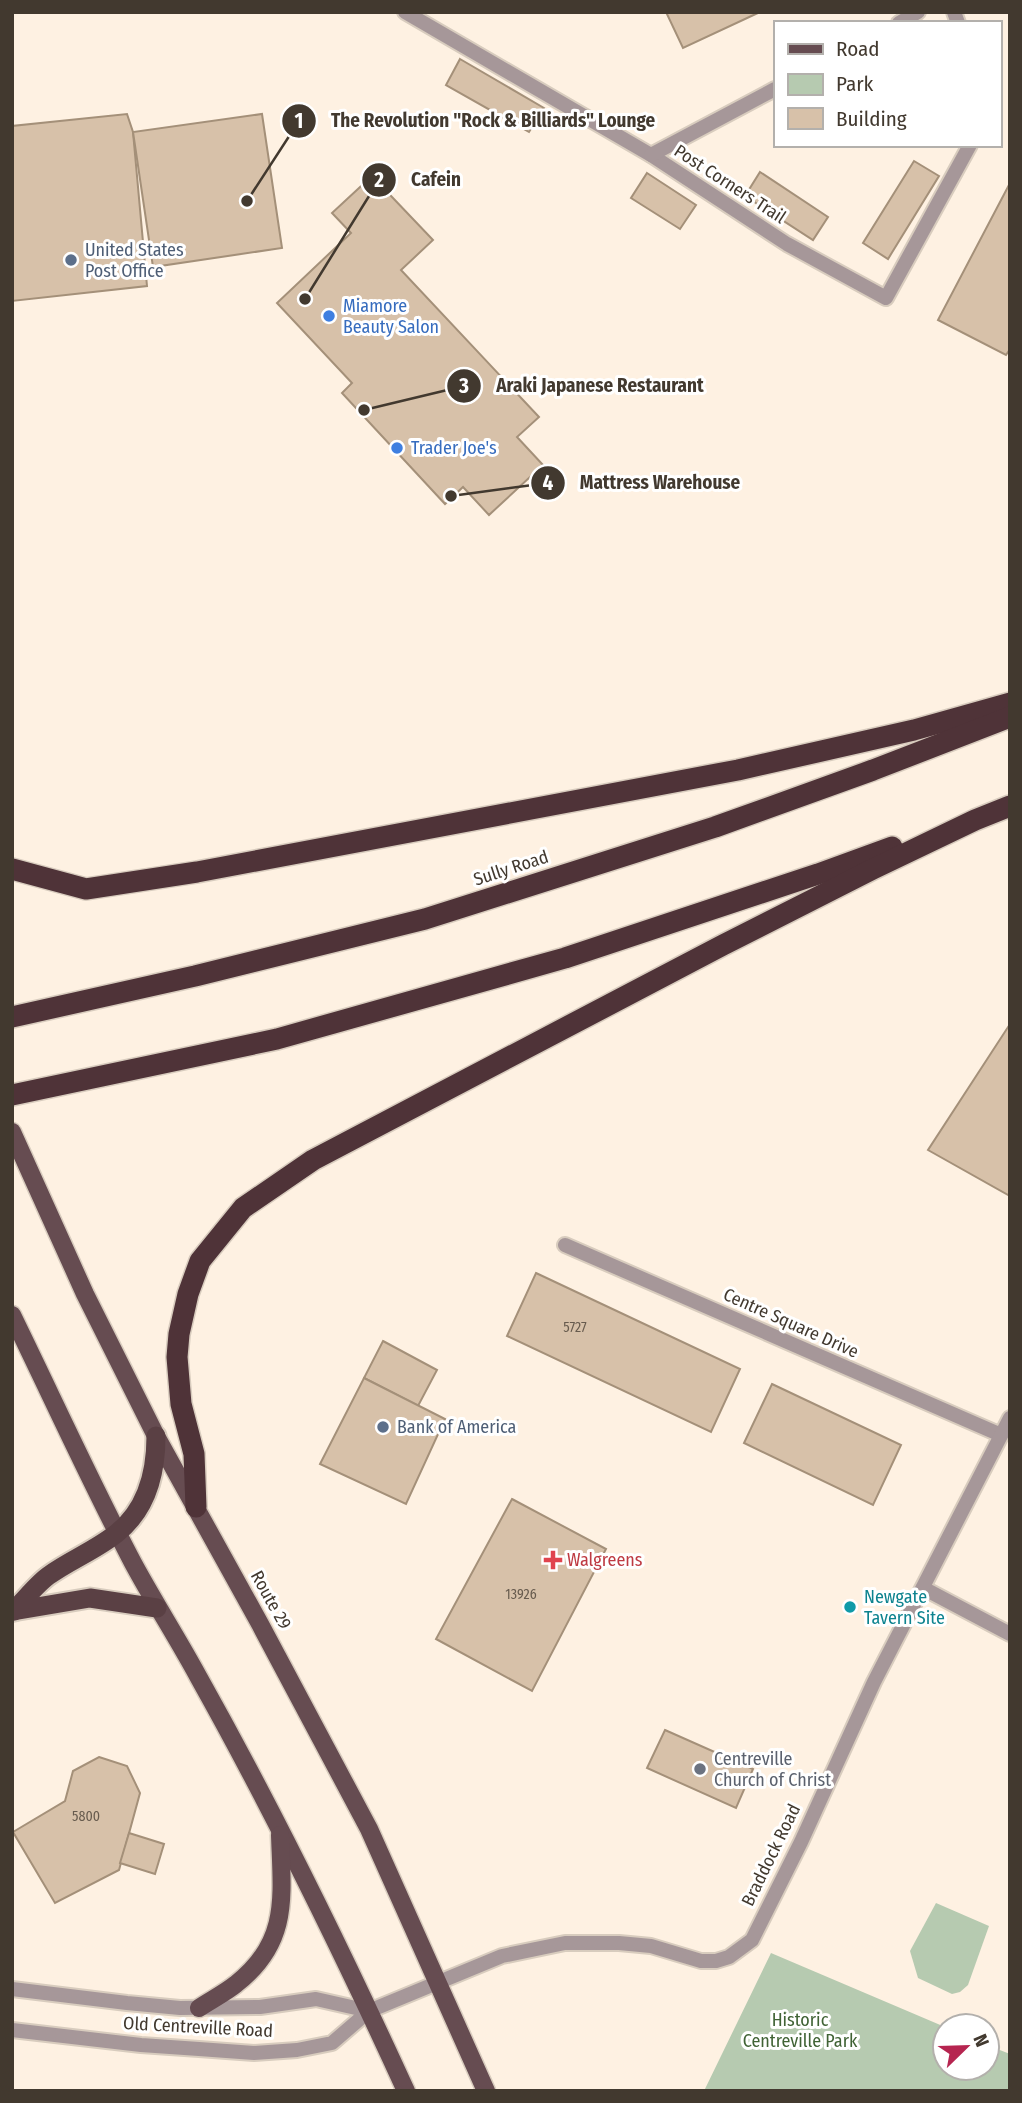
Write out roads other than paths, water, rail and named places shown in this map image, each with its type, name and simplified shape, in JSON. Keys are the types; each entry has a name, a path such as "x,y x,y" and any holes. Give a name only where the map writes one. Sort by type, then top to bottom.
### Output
{"highway":[{"path":"12,869 86,889 197,872 738,770 914,730 1010,703"},
{"name":"Sully Road","path":"12,1017 195,976 425,919 715,827 1010,717"},
{"path":"12,1095 277,1038 565,958 818,874 1010,805"},
{"path":"196,1507 194,1454 181,1404 177,1357 179,1334 188,1294 200,1261 243,1208 313,1160 873,869 1010,805"},
{"path":"13,1611 47,1577 118,1532 144,1499 153,1476 156,1436"},
{"path":"13,1611 90,1598 158,1608"}],"main road":[{"name":"Route 29","path":"12,1132 85,1294 156,1436 293,1684 369,1829 486,2091"},
{"path":"12,1314 118,1532 158,1608 199,1676 279,1828 405,2091"},
{"path":"199,2008 237,1984 266,1954 279,1923 282,1885 279,1828"}],"street":[{"name":"Post Corners Trail","path":"405,12 651,155 787,244 886,298 969,147"},
{"path":"902,21 918,12"},
{"path":"651,155 774,90"},
{"name":"Centre Square Drive","path":"565,1245 1002,1435"},
{"name":"Braddock Road","path":"438,1982 502,1956 565,1942 651,1946 701,1961 716,1961 729,1957 752,1940 801,1842 874,1682 1010,1418"},
{"path":"923,1588 1010,1634"},
{"name":"Old Centreville Road","path":"12,2031 141,2045 254,2053 297,2050 332,2043 369,2011 438,1982"},
{"name":"Old Centreville Road","path":"12,1989 127,2004 199,2008 260,2007 316,1999 369,2011"}],"place":[{"name":"The Revolution \"Rock & Billiards\" Lounge","path":"247,201"},
{"name":"United States Post Office","path":"71,260"},
{"name":"Cafein","path":"305,299"},
{"name":"Miamore Beauty Salon","path":"329,316"},
{"name":"Araki Japanese Restaurant","path":"364,410"},
{"name":"Trader Joe's","path":"397,448"},
{"name":"Mattress Warehouse","path":"451,496"},
{"name":"Bank of America","path":"383,1427"},
{"name":"Walgreens","path":"553,1560"},
{"name":"Newgate Tavern Site","path":"850,1607"},
{"name":"Centreville Church of Christ","path":"700,1769"}],"park label":[{"name":"Historic Centreville Park","path":"800,2030"}]}
